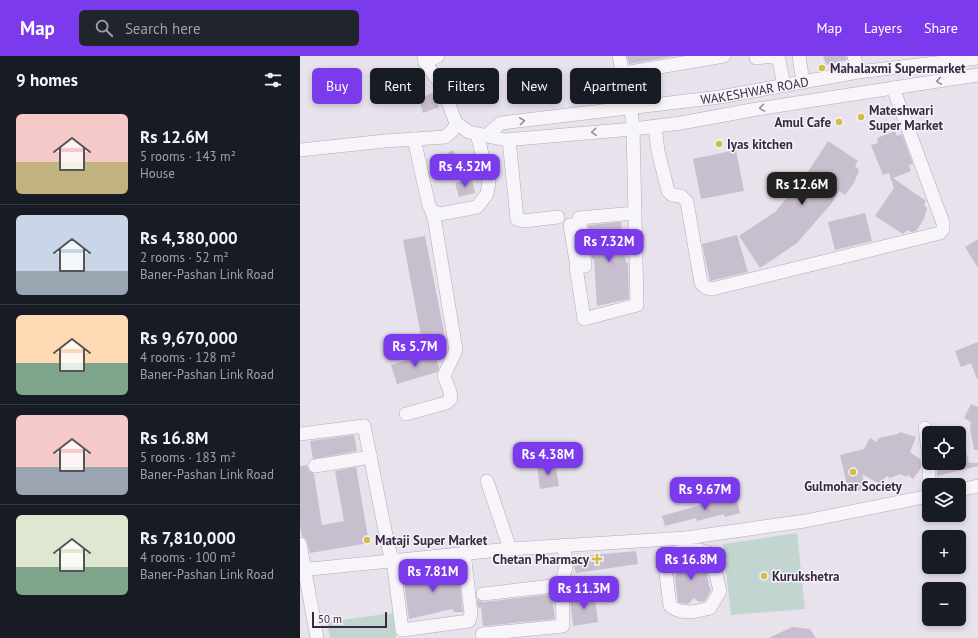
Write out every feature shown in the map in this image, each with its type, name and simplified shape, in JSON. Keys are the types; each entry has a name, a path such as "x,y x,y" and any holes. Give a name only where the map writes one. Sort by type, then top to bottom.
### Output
{"street":[{"path":"300,150 414,139 445,138 453,130 456,123 442,86 425,59 438,56"},
{"path":"619,56 623,68"},
{"path":"653,68 724,56"},
{"path":"756,56 756,58 772,56 779,60 784,86"},
{"path":"799,56 803,82"},
{"path":"854,56 858,72"},
{"name":"WAKESHWAR ROAD","path":"482,135 501,123 631,109 720,97 858,72 893,62 978,58"},
{"name":"WAKESHWAR ROAD","path":"456,123 469,132 509,140 655,127 749,110 978,75"},
{"path":"655,127 658,151 668,191 672,195 681,196 687,202 702,283 706,288 712,288 940,234 944,229 943,223 893,88"},
{"path":"630,104 633,129 635,213 637,305 584,319 576,267 586,266 579,218 635,213"},
{"path":"432,212 440,214 477,207 487,194 489,182 482,135"},
{"path":"406,414 446,403 451,399 444,376 456,350 432,212 429,206 414,139"},
{"path":"509,140 517,220 524,221 558,217"},
{"path":"576,260 570,225 580,224"},
{"path":"300,434 364,426 389,550 393,560 402,630 469,621 471,614 464,552"},
{"path":"315,466 371,457"},
{"path":"487,481 510,548"},
{"path":"966,489 978,486"},
{"path":"302,570 510,548 564,545 686,544 922,497"},
{"path":"300,544 302,570 317,638"},
{"path":"686,544 711,554 720,591 710,608 698,611 680,612 670,606 664,558 686,544"},
{"path":"482,634 563,626 562,585 566,567 564,545"},
{"path":"483,594 562,585"}],"shaded area":[{"name":"Kurukshetra","path":"797,533 805,609 731,615 723,544"},
{"path":"393,613 396,638 330,638 327,622"}],"building":[{"path":"627,56 676,56 629,64"},
{"path":"823,56 846,56 847,60 826,65"},
{"path":"432,93 433,104 438,104 439,107 423,113 420,104 425,104 425,96"},
{"path":"895,131 897,136 902,134 913,164 909,165 911,171 893,178 926,201 924,205 927,208 924,219 916,231 911,232 908,230 903,234 875,216 894,188 889,173 883,175 871,145 878,143 877,138"},
{"path":"828,141 858,161 855,166 859,170 854,183 845,195 839,191 831,204 797,243 760,268 739,236 775,212 804,178"},
{"path":"453,150 459,166 441,172 437,160"},
{"path":"736,150 744,191 701,199 693,159"},
{"path":"472,178 475,193 459,197 455,183"},
{"path":"865,213 872,241 835,250 828,222"},
{"path":"621,222 626,263 628,263 629,299 597,306 594,259 592,259 588,225"},
{"path":"737,235 748,272 710,281 702,244"},
{"path":"425,236 445,337 422,341 403,240"},
{"path":"978,239 978,268 965,247"},
{"path":"978,342 977,379 971,363 961,367 955,351"},
{"path":"434,352 439,368 437,372 397,384 391,365"},
{"path":"971,404 978,407 978,450 974,450 970,428 971,422 964,418"},
{"path":"900,432 916,437 910,452 921,460 921,468 913,479 908,475 906,477 901,474 890,478 886,476 881,485 862,474 866,489 849,493 840,455 864,449 870,438 876,442 879,438 898,434"},
{"path":"354,435 357,451 313,459 310,441"},
{"path":"966,451 969,463 978,463 978,466 966,469"},
{"path":"555,462 559,486 540,489 537,466"},
{"path":"307,465 309,471 314,474 322,525 344,521 335,471 356,467 369,543 310,553 306,539 302,536 300,526 300,466"},
{"path":"937,470 962,470 937,476"},
{"path":"736,495 740,513 725,517 724,514 697,521 696,518 665,526 662,516"},
{"path":"636,551 638,564 576,573 574,567 573,557"},
{"path":"698,558 704,560 711,590 705,601 699,602 694,598 688,604 678,602 675,579 677,572 673,569 673,563 684,559 692,566"},
{"path":"458,568 463,612 454,612 452,609 409,619 403,575 433,574"},
{"path":"594,593 598,622 573,626 570,597"},
{"path":"552,594 555,619 483,626 481,607 478,608 477,600 484,602"},
{"path":"792,627 810,629 816,638 769,638"}],"place":[{"name":"Mahalaxmi Supermarket","path":"822,68"},
{"name":"Mateshwari Super Market","path":"861,117"},
{"name":"Amul Cafe","path":"839,122"},
{"name":"Iyas kitchen","path":"719,144"},
{"name":"Gulmohar Society","path":"853,472"},
{"name":"Mataji Super Market","path":"367,540"},
{"name":"Chetan Pharmacy","path":"597,559"},
{"name":"Kurukshetra","path":"764,576"}]}
